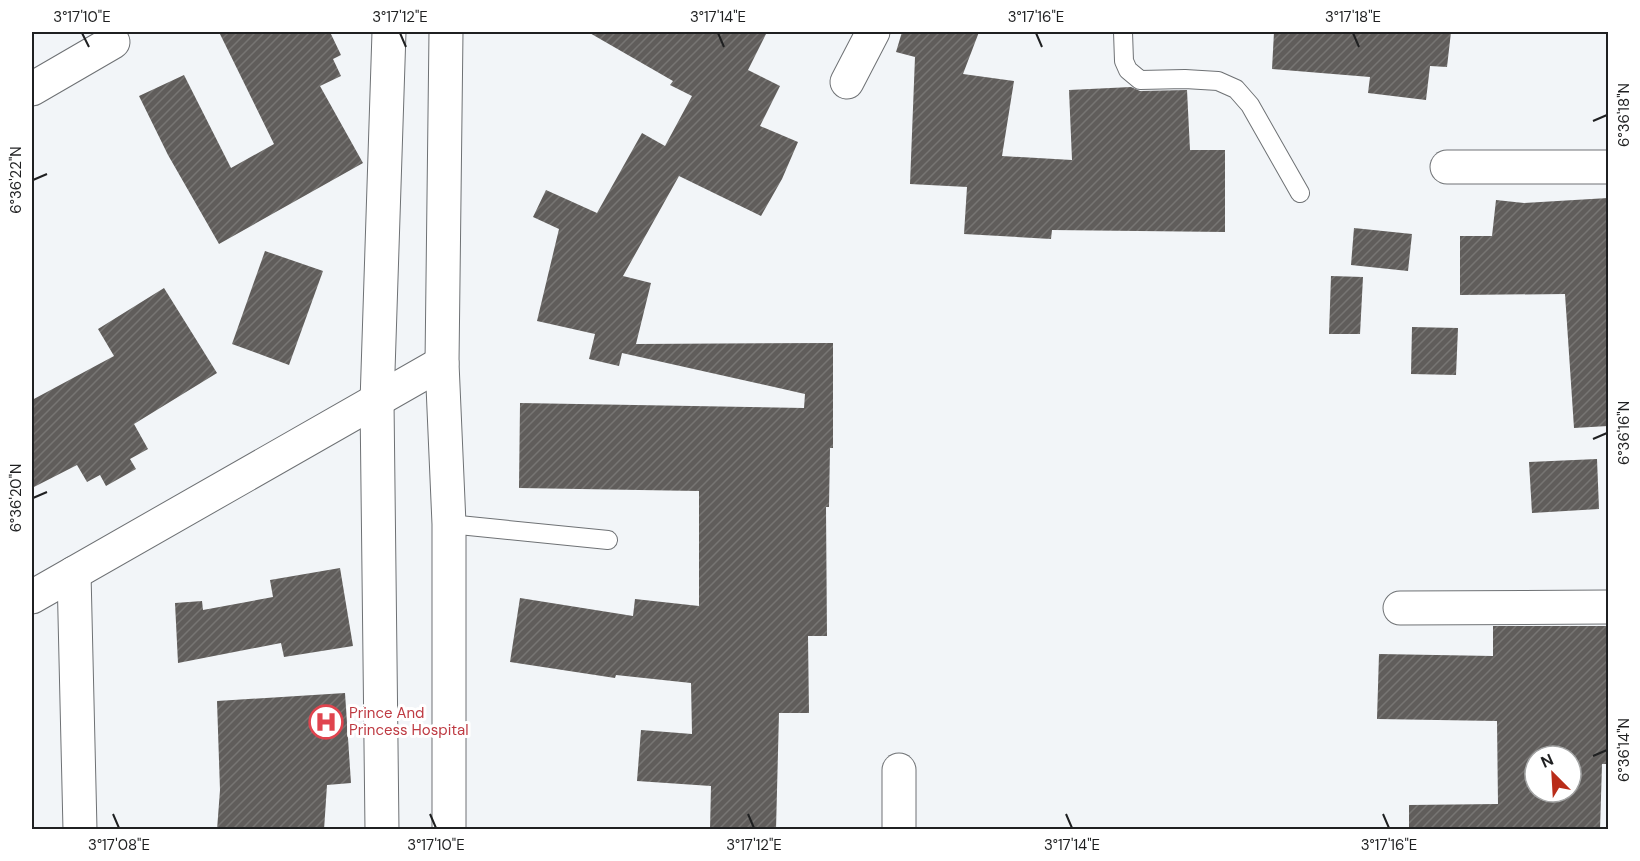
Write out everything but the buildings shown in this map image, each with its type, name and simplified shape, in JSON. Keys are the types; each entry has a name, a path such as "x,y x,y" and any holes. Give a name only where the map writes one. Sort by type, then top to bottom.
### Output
{"street":[{"path":"382,830 377,402 389,32"},
{"path":"446,32 442,363 449,524 449,830"},
{"path":"847,82 873,32"},
{"path":"32,89 113,42"},
{"path":"1447,167 1608,167"},
{"path":"32,597 442,363"},
{"path":"74,573 80,830"},
{"path":"1400,608 1608,608"},
{"path":"899,770 899,830"}],"lane":[{"path":"1123,32 1124,60 1128,70 1140,80 1218,81 1236,89 1250,105 1300,193"},
{"path":"449,524 608,540"}],"place":[{"name":"Prince And Princess Hospital","path":"326,722"}]}
